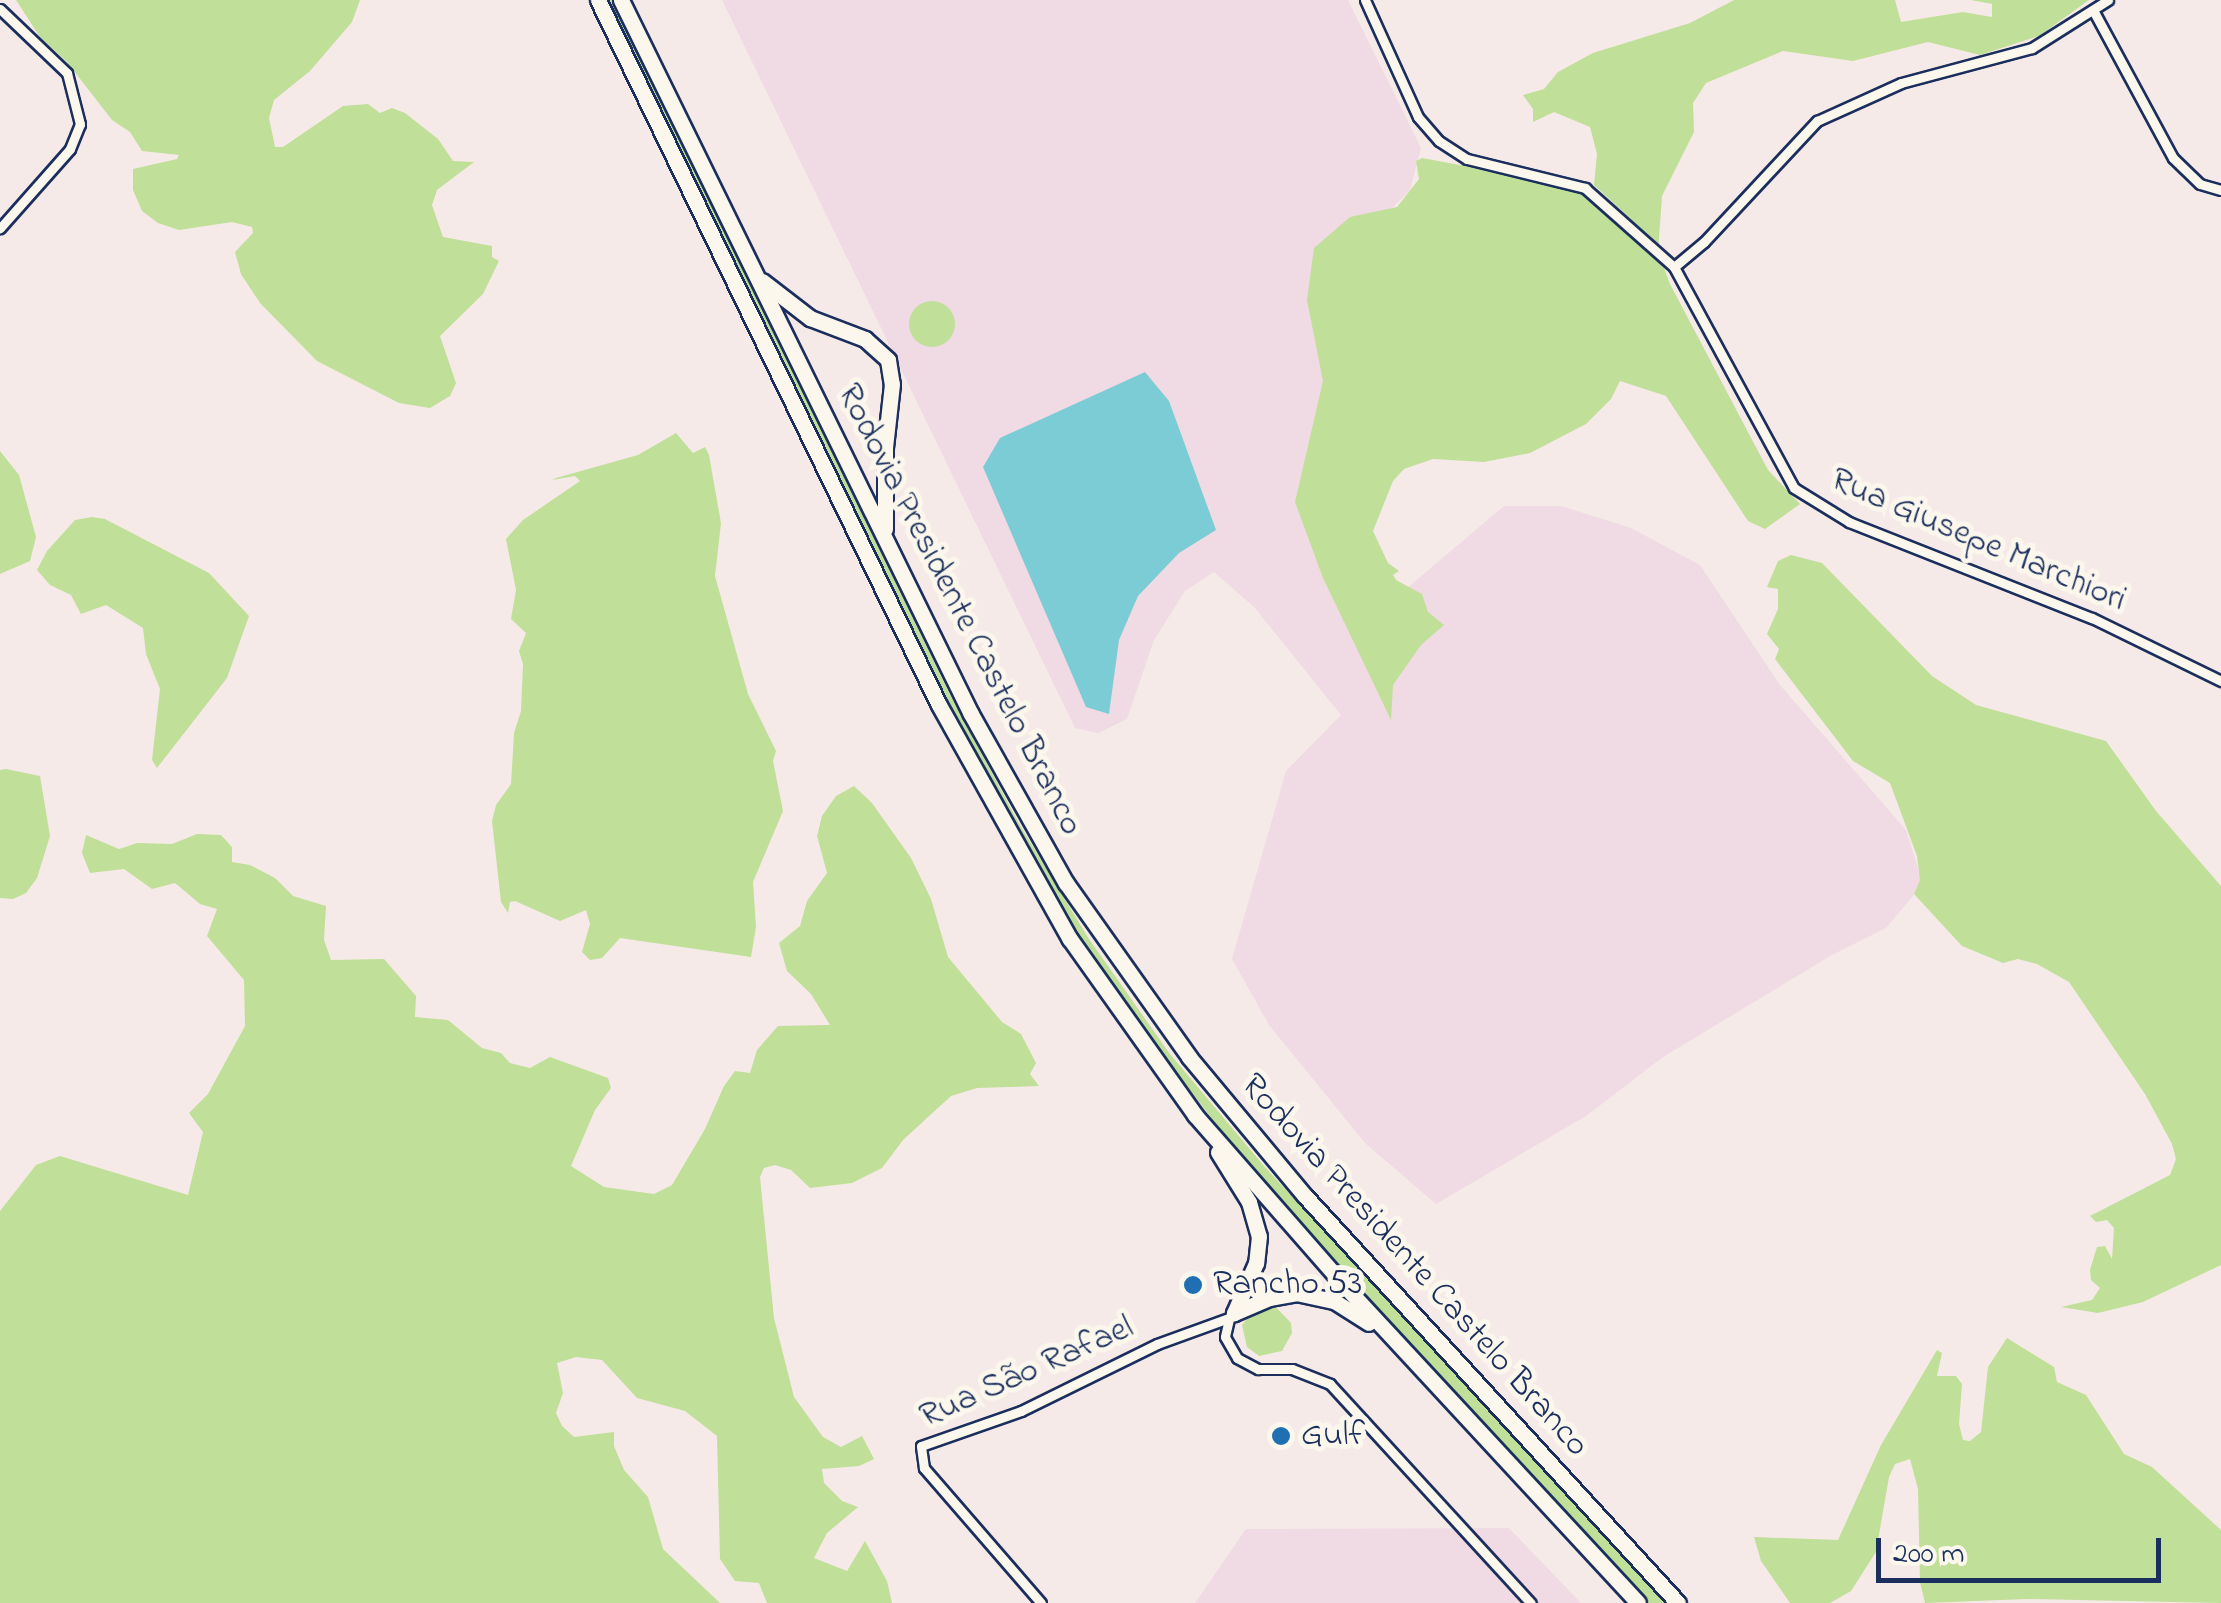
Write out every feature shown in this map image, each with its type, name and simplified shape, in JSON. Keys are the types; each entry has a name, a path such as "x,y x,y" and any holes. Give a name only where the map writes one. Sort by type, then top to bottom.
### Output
{"highway":[{"name":"Rodovia Presidente Castelo Branco","path":"598,0 938,705 1070,939 1195,1115 1638,1603"},
{"name":"Rodovia Presidente Castelo Branco","path":"621,0 1006,778 1066,883 1144,996 1306,1196 1678,1603"},
{"path":"757,277 810,318 865,339 888,360 892,384 886,446 886,538"},
{"path":"1195,1115 1248,1202 1259,1236 1256,1263 1232,1316"},
{"path":"1232,1316 1282,1294 1315,1295 1354,1311 1418,1363"},
{"path":"1609,1528 1693,1603"}],"street":[{"name":"Rua Giusepe Marchiori","path":"1365,0 1409,100 1439,141 1466,159 1584,188 1674,267 1779,468 1810,501 1849,522 2092,618 2221,680"},
{"path":"1674,267 1704,242 1817,121 1901,83 2020,53 2108,0"},
{"path":"0,10 66,73 79,110 78,134 49,175 0,228"},
{"path":"2093,10 2173,158 2200,184 2221,190"},
{"path":"1232,1316 1225,1337 1237,1358 1258,1369 1292,1369 1330,1384 1531,1603"},
{"name":"Rua São Rafael","path":"1037,1602 924,1468 921,1446 1021,1411 1158,1344 1232,1316"}],"shaded area":[{"path":"722,0 1348,0 1421,148 1410,190 1371,229 1336,328 1300,512 1406,589 1504,506 1561,506 1631,528 1700,565 1780,685 1906,830 1923,884 1886,928 1832,955 1663,1057 1586,1116 1436,1204 1365,1143 1269,1025 1232,959 1286,771 1341,715 1254,607 1214,572 1185,591 1154,640 1127,719 1098,733 1075,728"},
{"path":"1509,1528 1581,1603 1195,1603 1246,1529"}],"green space":[{"path":"16,0 360,0 352,22 310,71 274,100 269,118 275,147 283,147 343,106 368,104 380,113 392,108 405,113 438,139 453,161 474,162 437,190 432,205 443,237 492,246 492,257 499,261 483,294 440,336 456,383 450,396 430,408 399,403 317,361 260,303 241,274 235,252 253,233 252,227 232,222 179,230 158,223 142,211 133,190 133,169 177,159 179,155 142,151 130,132 112,120 67,62 40,37"},
{"path":"605,0 612,0 952,699 1021,827 1089,939 1170,1054 1264,1166 1666,1603 1648,1603 1254,1174 1121,999 1048,886 979,764"},
{"path":"1734,0 1895,0 1901,22 1963,12 1992,17 1992,4 1971,0 2089,0 2039,36 1980,55 1928,42 1853,61 1783,51 1706,83 1693,103 1694,132 1662,196 1658,252 1670,284 1768,470 1800,504 1765,529 1748,521 1666,396 1620,381 1611,399 1586,424 1530,453 1484,462 1433,459 1404,469 1393,481 1373,531 1388,563 1399,571 1393,575 1396,580 1422,594 1428,612 1444,625 1421,645 1393,685 1391,720 1323,578 1295,502 1323,381 1307,300 1314,248 1350,217 1397,207 1419,179 1416,161 1422,158 1514,175 1534,183 1568,185 1631,219 1594,185 1597,154 1590,127 1554,112 1533,122 1533,109 1523,95 1544,89 1558,72 1593,53 1690,23"},
{"path":"932,301 948,308 955,324 948,340 932,347 916,340 909,324 916,308"},
{"path":"676,433 693,453 705,447 709,455 721,523 715,576 748,694 776,751 773,761 783,811 753,882 756,927 751,957 620,938 602,958 590,960 582,952 590,924 586,910 560,921 515,901 510,902 508,913 501,902 492,821 496,805 511,784 514,733 521,711 523,664 519,651 526,633 511,619 516,590 506,539 523,520 580,481 575,476 552,480 638,455"},
{"path":"0,451 19,475 36,537 30,561 0,574"},
{"path":"105,519 209,573 249,616 227,678 157,768 152,760 160,689 146,654 143,628 106,605 81,614 71,595 50,585 37,570 47,551 75,520"},
{"path":"1791,555 1822,563 1932,676 1976,705 2106,741 2156,811 2221,886 2221,1265 2143,1302 2098,1313 2061,1307 2092,1300 2100,1288 2091,1280 2090,1270 2097,1247 2105,1246 2112,1259 2114,1228 2107,1220 2096,1222 2090,1216 2170,1175 2176,1159 2172,1144 2145,1094 2069,982 2037,964 2018,959 2003,963 1962,946 1914,894 1920,880 1917,856 1890,783 1853,761 1775,659 1779,649 1767,634 1778,609 1778,589 1767,587 1778,561"},
{"path":"0,770 40,776 50,836 37,878 26,893 13,899 0,898"},
{"path":"854,786 872,803 911,858 931,899 948,957 1002,1022 1021,1034 1036,1063 1030,1074 1039,1086 977,1088 951,1096 903,1140 882,1168 852,1183 810,1188 791,1170 775,1165 764,1168 760,1177 774,1318 794,1397 823,1437 841,1447 862,1436 874,1459 859,1466 822,1469 824,1483 842,1501 858,1507 827,1533 814,1558 847,1571 865,1541 887,1581 892,1603 767,1603 759,1583 735,1581 720,1559 717,1436 685,1411 637,1398 602,1360 576,1357 557,1363 563,1393 556,1413 562,1426 574,1437 614,1432 614,1446 624,1470 648,1497 663,1549 720,1603 0,1603 0,1211 36,1165 60,1156 188,1195 203,1132 189,1113 208,1094 245,1026 244,980 207,936 217,909 200,904 175,883 152,889 124,869 90,873 82,853 86,835 119,849 137,843 172,844 197,834 221,835 232,847 232,862 250,865 275,878 293,896 326,906 324,940 331,960 384,959 416,996 415,1017 448,1020 482,1048 501,1053 510,1063 530,1068 550,1057 608,1078 611,1088 595,1110 571,1166 604,1187 654,1194 672,1185 705,1129 724,1086 735,1071 750,1073 757,1050 778,1026 830,1025 811,994 787,971 779,943 800,926 807,901 827,873 817,836 822,816 836,796"},
{"path":"1270,1301 1291,1323 1292,1333 1282,1351 1259,1356 1247,1347 1242,1325 1255,1309"},
{"path":"2007,1338 2054,1367 2057,1382 2086,1395 2124,1454 2152,1467 2221,1530 2221,1603 2027,1599 1925,1603 1920,1582 1918,1489 1910,1459 1895,1464 1889,1477 1876,1552 1851,1591 1830,1603 1790,1603 1761,1561 1754,1537 1838,1540 1881,1445 1937,1350 1942,1353 1937,1376 1956,1376 1962,1384 1959,1424 1963,1440 1970,1441 1981,1432 1988,1367"}],"water":[{"path":"1145,372 1169,401 1216,530 1179,553 1138,596 1119,640 1109,714 1086,707 983,467 1000,438"}],"place":[{"name":"Rancho 53","path":"1193,1285"},
{"name":"Gulf","path":"1281,1436"}]}
